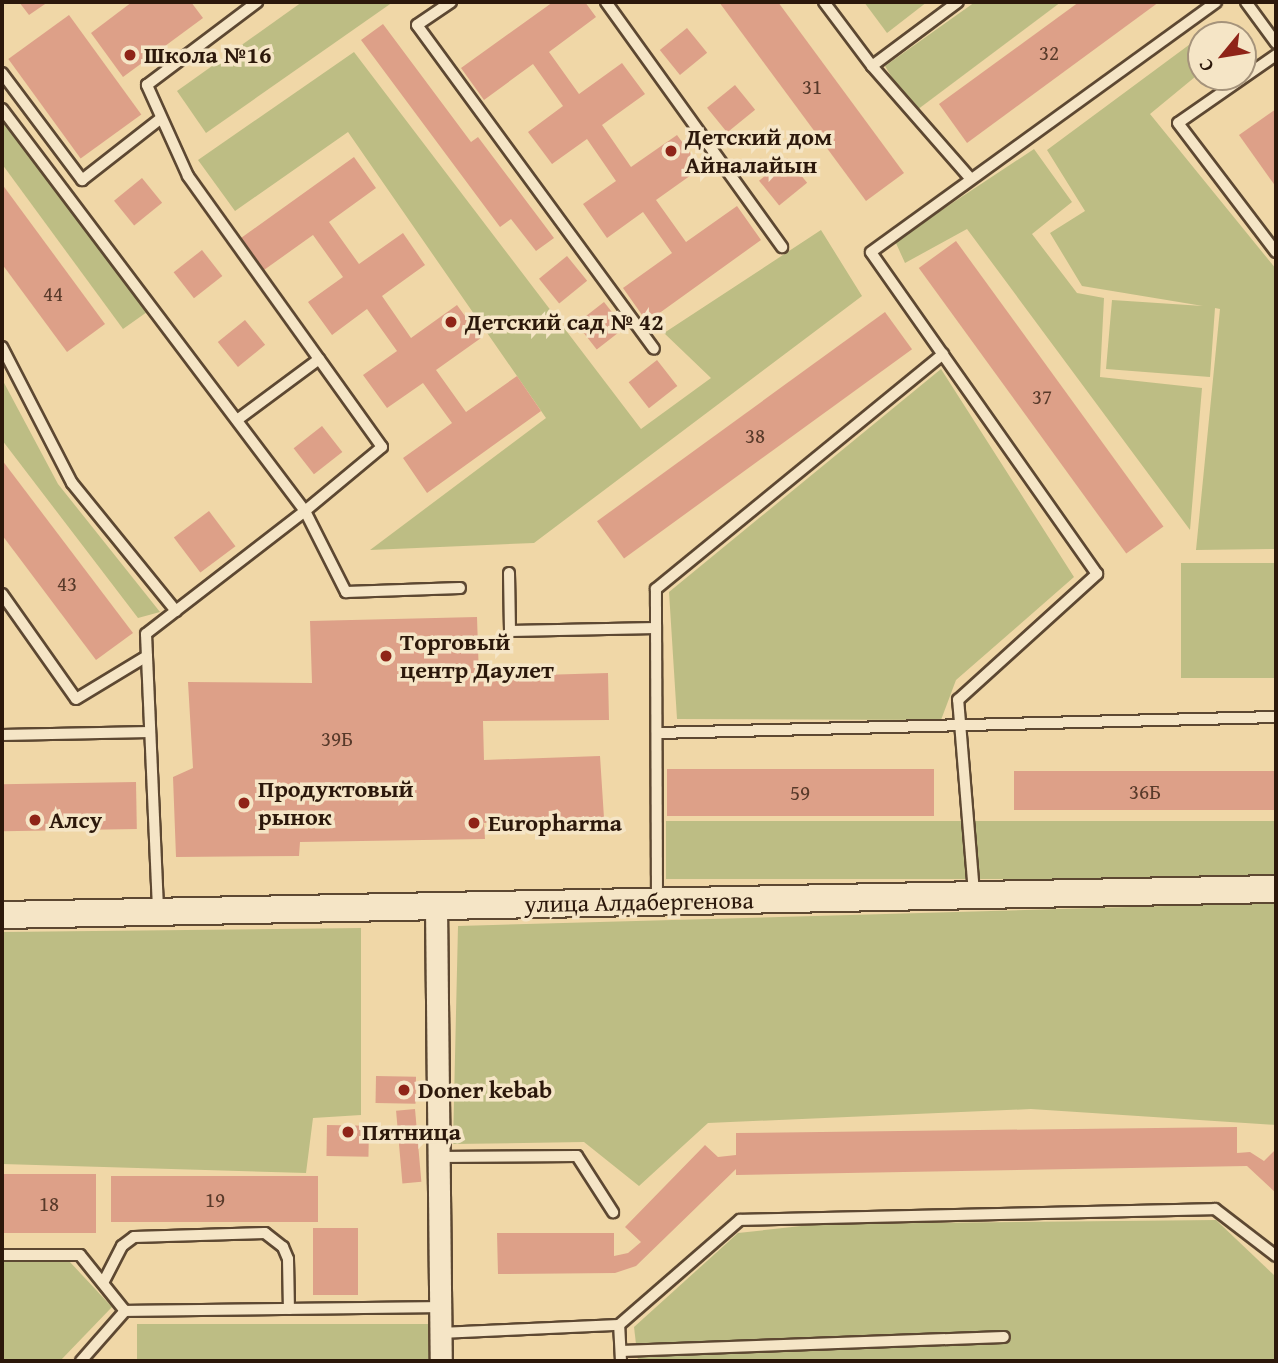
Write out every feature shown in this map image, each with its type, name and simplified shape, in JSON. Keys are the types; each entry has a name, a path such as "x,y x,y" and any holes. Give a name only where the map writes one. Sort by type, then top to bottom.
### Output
{"street":[{"name":"улица Алдабергенова","path":"2,915 1276,889"},
{"path":"436,906 441,1361"}],"lane":[{"path":"158,912 146,634 382,447 188,176 160,119 147,85 257,2"},
{"path":"450,2 417,25 654,349"},
{"path":"606,2 782,247"},
{"path":"824,2 872,66 971,180"},
{"path":"872,66 958,2"},
{"path":"974,895 958,700 1097,574 871,252 1216,2"},
{"path":"1246,2 1276,43"},
{"path":"1276,55 1178,123 1276,252"},
{"path":"2,73 82,180 160,119"},
{"path":"2,109 304,511 346,592 460,588"},
{"path":"2,347 72,483 176,611"},
{"path":"657,902 656,589 943,354"},
{"path":"237,421 319,359"},
{"path":"509,573 510,631 656,628"},
{"path":"2,594 76,699 146,656"},
{"path":"657,733 1276,717"},
{"path":"2,735 150,732"},
{"path":"438,1157 577,1156 613,1212"},
{"path":"440,1333 619,1325 740,1220 1215,1209 1276,1256"},
{"path":"103,1283 122,1246 134,1237 265,1233 283,1247 288,1259 289,1309"},
{"path":"2,1255 80,1255 125,1311"},
{"path":"81,1361 125,1311 440,1307"},
{"path":"619,1325 621,1356 1004,1337"}],"green space":[{"path":"302,2 393,2 206,133 177,91"},
{"path":"864,2 927,2 887,33"},
{"path":"975,2 1061,2 913,113 885,66"},
{"path":"1187,46 1187,84 1150,114 1276,269 1276,549 1196,550 1220,309 1215,308 1210,377 1106,369 1112,300 1203,306 1082,286 1050,233 1085,211 1047,150"},
{"path":"354,52 641,429 711,378 664,333 821,230 862,296 534,543 370,550 546,418 348,132 235,211 198,160"},
{"path":"2,117 147,312 123,329 2,164"},
{"path":"1034,149 1072,202 1032,234 1077,293 1104,298 1100,377 1202,388 1190,530 967,229 905,263 895,241"},
{"path":"941,369 1074,577 956,680 941,720 677,719 669,592"},
{"path":"2,379 58,484 160,612 138,618 2,440"},
{"path":"1181,563 1276,563 1276,678 1181,678"},
{"path":"666,821 1276,821 1276,879 666,879"},
{"path":"1276,903 1276,1125 1031,1109 708,1123 639,1186 584,1142 453,1144 458,926"},
{"path":"361,928 361,1115 313,1118 306,1173 2,1164 2,932"},
{"path":"1216,1220 1276,1277 1276,1361 638,1361 634,1327 738,1233 820,1224"},
{"path":"69,1261 112,1307 60,1361 2,1361 2,1262"},
{"path":"137,1324 429,1324 429,1361 137,1361"}],"building":[{"path":"19,2 48,2 29,15"},
{"name":"Школа №16","path":"132,2 191,2 203,18 123,77 91,33"},
{"name":"Детский дом Айналайын","path":"553,2 585,2 596,17 549,52 579,94 622,63 645,94 602,125 631,167 677,135 701,168 656,200 686,242 737,206 761,240 647,322 623,288 672,253 643,212 607,238 583,204 616,181 587,139 552,164 528,132 563,106 533,64 484,100 461,68"},
{"path":"719,2 778,2 904,173 866,201"},
{"path":"1079,2 1159,2 967,143 939,104"},
{"path":"69,15 141,115 81,159 8,59"},
{"path":"383,24 471,142 478,137 554,238 536,251 511,219 500,227 361,40"},
{"path":"687,28 707,53 680,75 660,50"},
{"path":"735,85 755,110 727,133 707,108"},
{"path":"1276,109 1276,187 1239,135"},
{"name":"Детский сад № 42","path":"354,157 376,188 329,222 359,264 403,233 425,265 382,296 411,338 457,305 481,338 436,370 466,412 517,376 541,411 427,493 403,458 452,423 423,383 387,408 363,375 397,351 367,309 332,335 308,302 343,277 313,235 264,270 241,238"},
{"path":"787,158 807,183 779,206 759,181"},
{"path":"142,178 162,203 134,226 114,201"},
{"path":"2,184 105,324 67,352 2,264"},
{"path":"956,241 1163,527 1126,554 919,268"},
{"path":"202,250 222,276 194,298 174,272"},
{"path":"567,256 587,281 559,304 539,279"},
{"path":"604,302 624,328 597,350 576,324"},
{"path":"885,312 912,349 624,558 597,521"},
{"path":"245,320 265,345 238,367 218,342"},
{"path":"657,360 677,386 649,408 629,382"},
{"path":"322,426 342,452 314,474 294,448"},
{"path":"2,460 133,633 96,660 2,535"},
{"path":"209,511 235,546 200,573 174,537"},
{"path":"477,617 479,677 608,673 609,720 483,721 484,760 600,756 604,818 484,823 485,839 300,842 299,856 176,857 173,777 193,768 188,682 312,683 310,621"},
{"path":"667,769 934,769 934,816 667,816"},
{"path":"1014,771 1276,771 1276,810 1014,810"},
{"path":"136,782 137,829 3,831 2,784"},
{"path":"376,1076 416,1077 416,1104 376,1103"},
{"path":"415,1109 421,1182 402,1183 396,1111"},
{"path":"327,1125 369,1126 368,1157 326,1156"},
{"path":"1237,1127 1237,1153 1250,1152 1264,1161 1276,1149 1276,1193 1247,1166 736,1175 736,1169 636,1266 615,1273 498,1274 497,1233 614,1233 614,1256 628,1253 641,1242 625,1227 705,1145 718,1157 736,1155 736,1133"},
{"path":"2,1174 96,1174 96,1233 2,1233"},
{"path":"111,1176 318,1176 318,1222 111,1222"},
{"path":"313,1228 358,1228 358,1295 313,1295"}],"place":[{"name":"Школа №16","path":"130,55"},
{"name":"Детский дом Айналайын","path":"671,151"},
{"name":"Детский сад № 42","path":"451,322"},
{"name":"Торговый центр Даулет","path":"386,656"},
{"name":"Продуктовый рынок","path":"244,803"},
{"name":"Алсу","path":"35,820"},
{"name":"Europharma","path":"474,823"},
{"name":"Doner kebab","path":"404,1090"},
{"name":"Пятница","path":"348,1132"}]}
